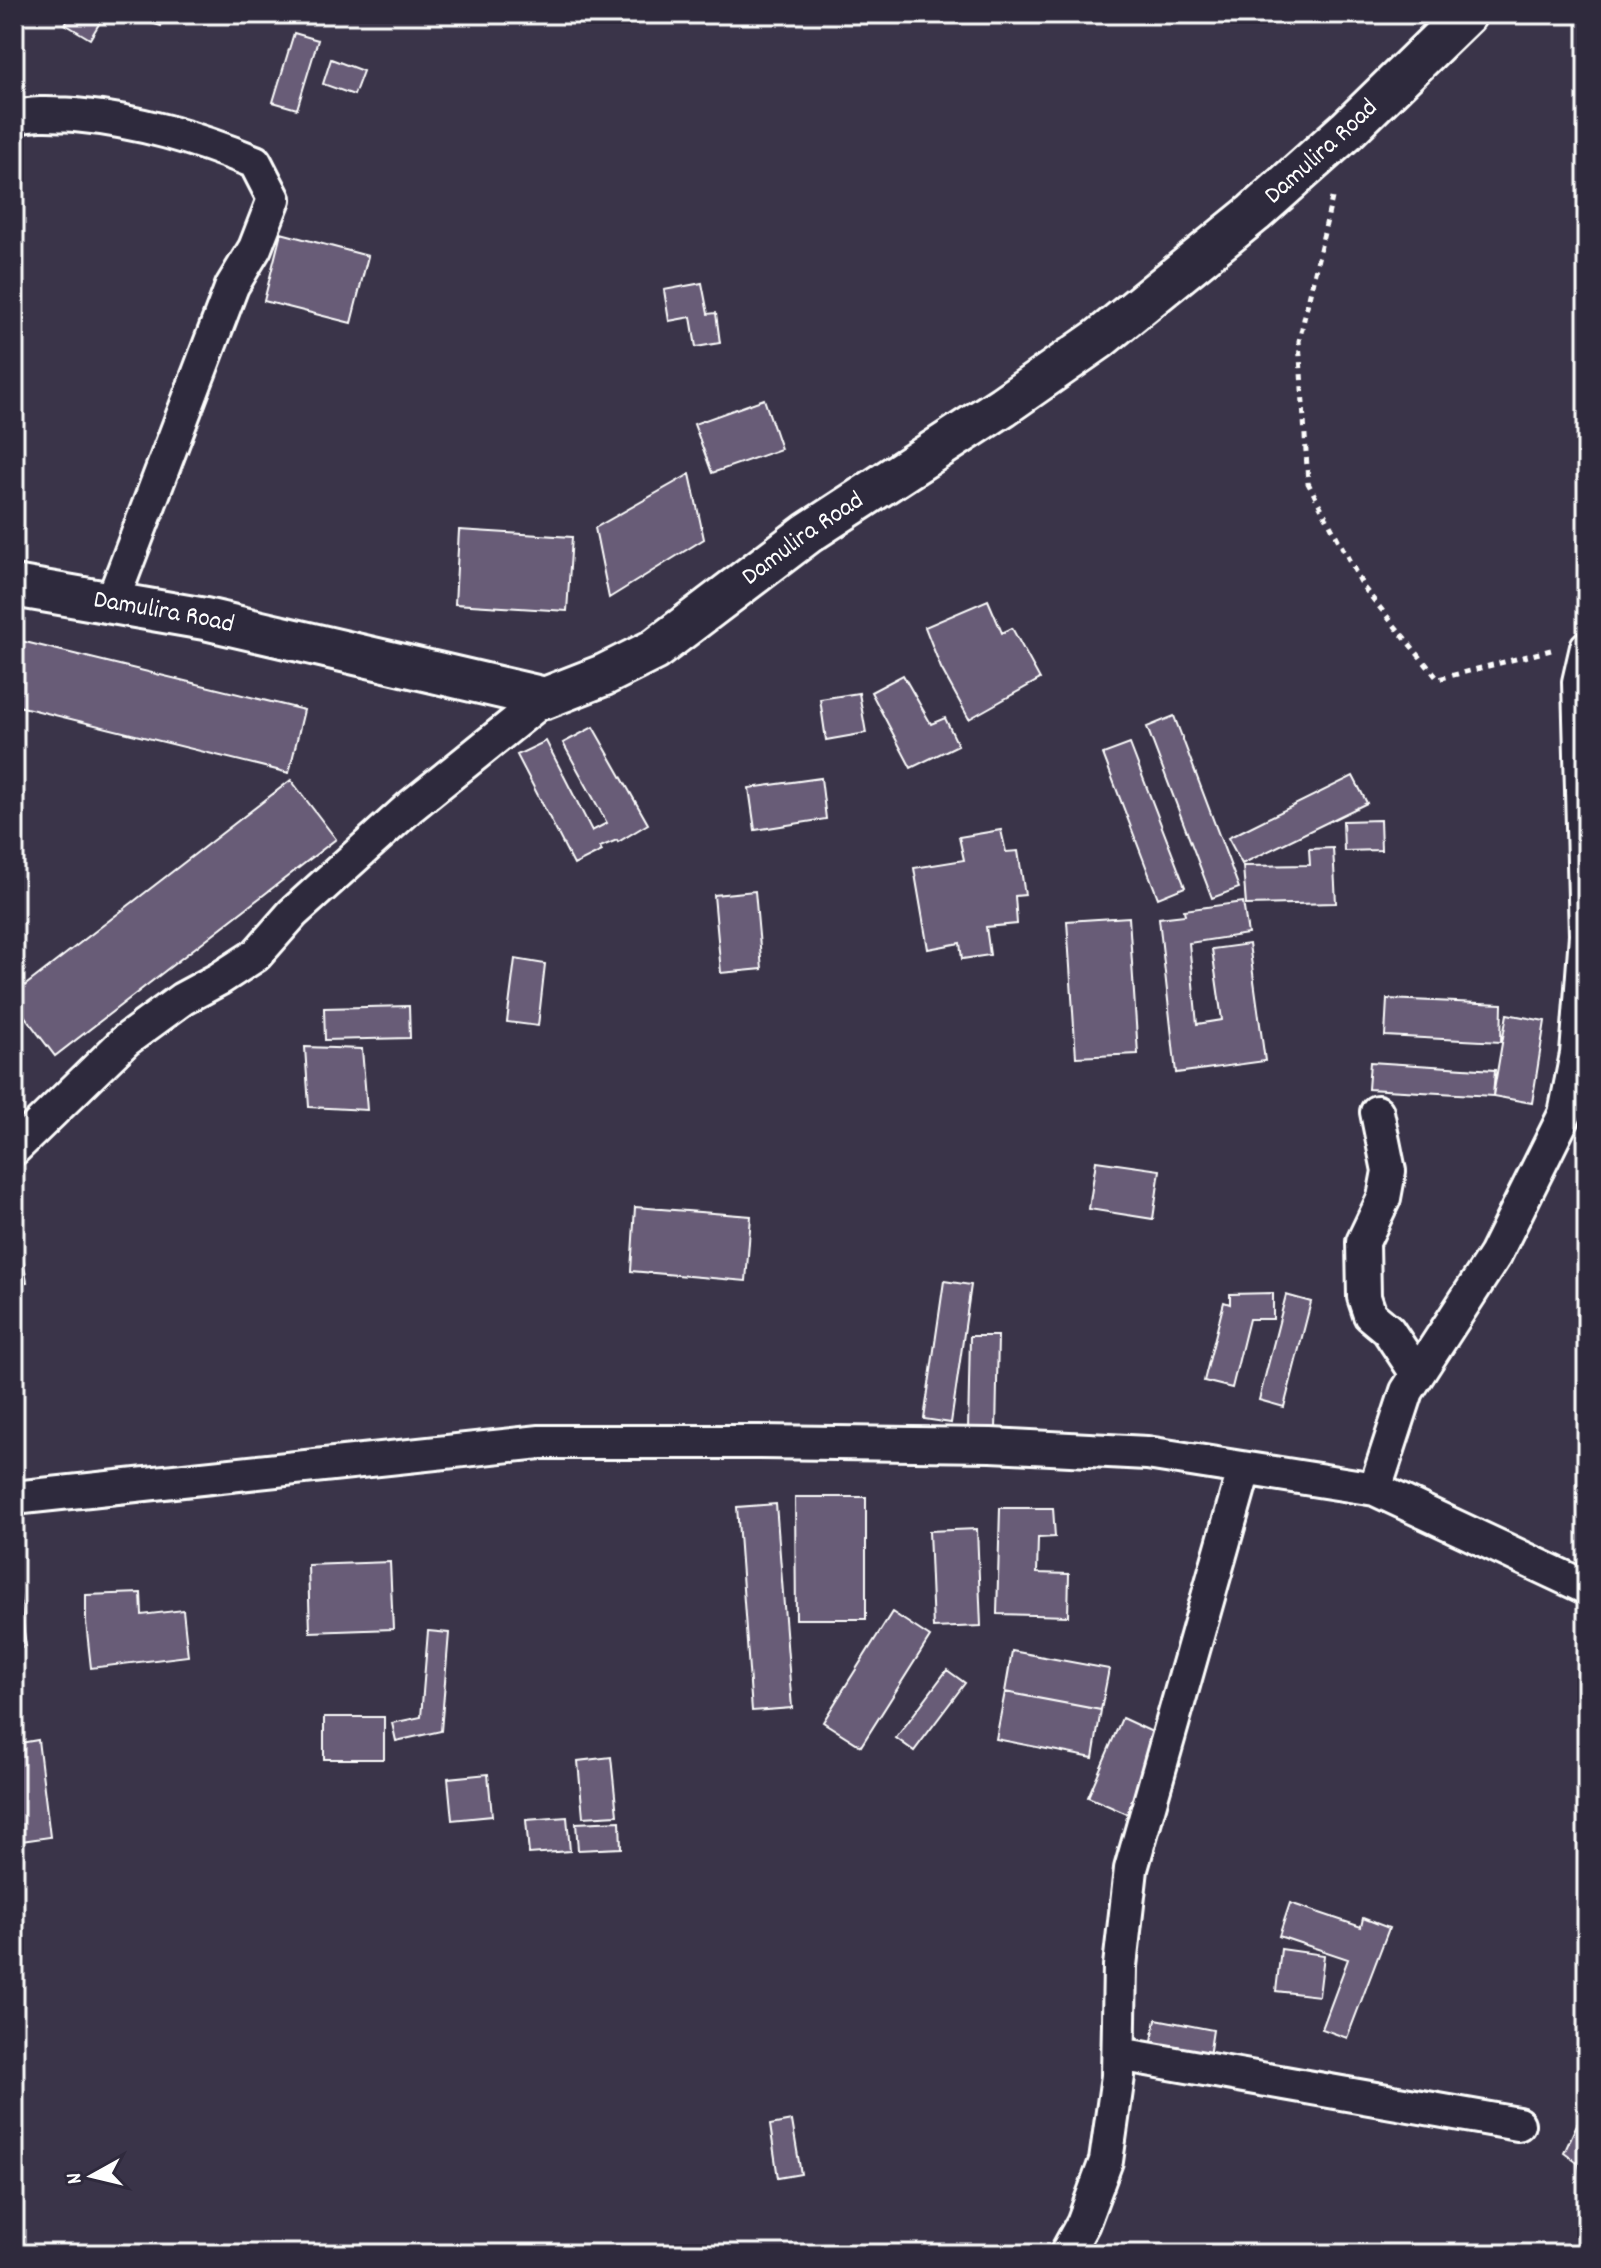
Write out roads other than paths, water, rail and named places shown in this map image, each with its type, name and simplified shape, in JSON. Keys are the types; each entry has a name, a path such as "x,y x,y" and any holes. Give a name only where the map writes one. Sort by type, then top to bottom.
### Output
{"street":[{"name":"Damulira Road","path":"14,586 205,619 545,698 604,675 654,650 808,533 1003,406 1099,339 1265,203 1347,130 1466,14"},
{"path":"14,118 34,112 120,119 202,141 255,162 274,199 255,248 232,286 112,602"},
{"path":"1375,1489 1407,1391 1495,1255 1565,1114 1577,1054 1586,935 1579,682 1572,648"},
{"path":"14,1149 126,1040 182,999 256,955 293,913 410,807 545,698"},
{"path":"1377,1112 1389,1171 1384,1198 1363,1242 1364,1297 1370,1315 1388,1330 1417,1374"},
{"path":"14,1498 540,1442 991,1445 1147,1453 1375,1489 1587,1588"},
{"path":"1066,2254 1083,2223 1106,2161 1119,2054 1120,1966 1131,1869 1244,1470"},
{"path":"1119,2054 1518,2124"}]}
